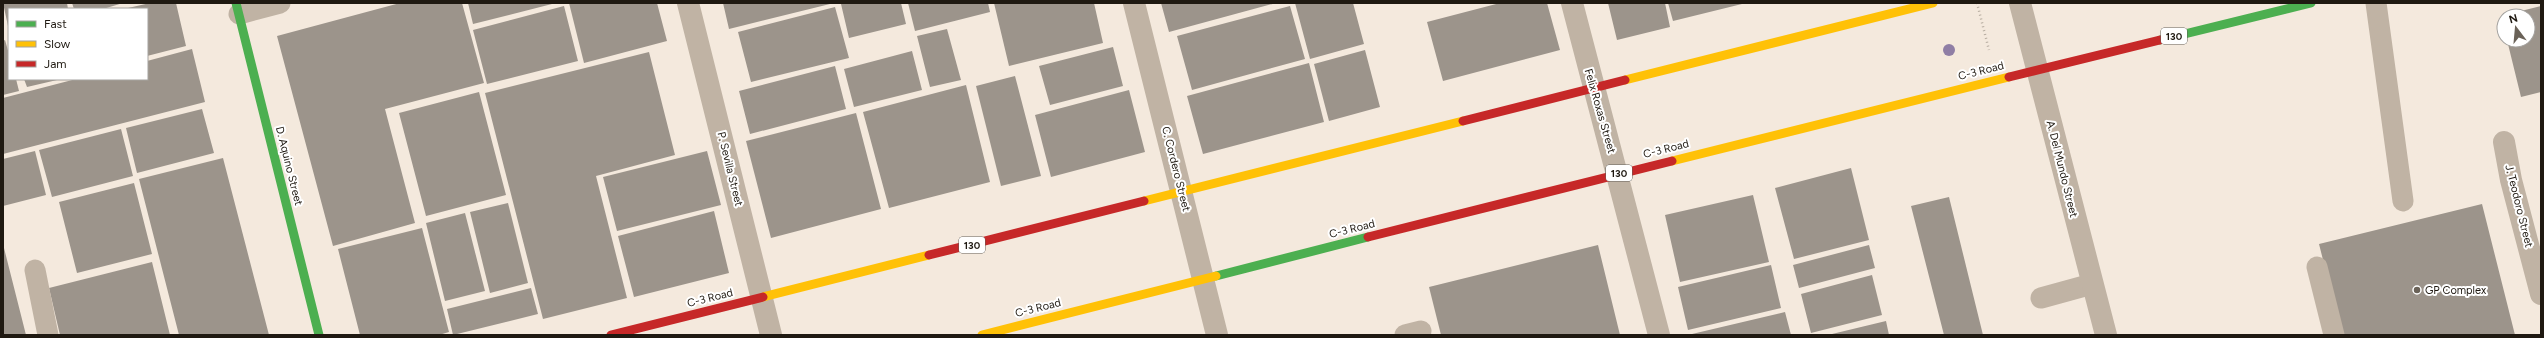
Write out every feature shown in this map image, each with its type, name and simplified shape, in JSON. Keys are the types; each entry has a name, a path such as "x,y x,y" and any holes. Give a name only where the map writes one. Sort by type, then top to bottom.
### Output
{"main road":[{"name":"C-3 Road","path":"611,335 1933,3"},
{"name":"C-3 Road","path":"982,335 1618,174 2312,3"},
{"name":"D. Aquino Street","path":"237,8 319,335"}],"street":[{"name":"P. Sevilla Street","path":"688,3 771,335"},
{"name":"C. Cordero Street","path":"1134,3 1217,335"},
{"name":"Felix Roxas Street","path":"1572,3 1593,88 1618,174 1659,335"},
{"name":"A. Del Mundo Street","path":"2020,3 2106,335"},
{"name":"J. Teodoro Street","path":"2504,142 2511,180 2541,294"}],"lane":[{"path":"237,8 280,3"},
{"path":"2376,3 2402,200"},
{"path":"2317,267 2334,335"},
{"path":"35,270 48,335"},
{"path":"2041,298 2092,284"}],"path":[{"path":"1977,3 1997,80"}],"building":[{"path":"3,3 67,3 68,8 8,8 8,26"},
{"path":"72,3 123,3 106,8 74,8"},
{"path":"150,3 176,3 186,46 148,56 148,8 128,8"},
{"path":"400,3 462,3 484,83 385,109 415,223 333,246 277,36"},
{"path":"468,3 552,3 552,4 473,24"},
{"path":"569,3 657,3 667,41 584,63"},
{"path":"723,3 830,3 830,4 729,29"},
{"path":"901,3 906,24 849,38 841,4"},
{"path":"908,3 988,3 990,12 915,31"},
{"path":"994,3 1094,3 1103,43 1009,66"},
{"path":"1161,3 1276,3 1169,32"},
{"path":"1295,3 1353,3 1364,44 1310,59"},
{"path":"1500,3 1547,3 1560,50 1443,81 1427,22"},
{"path":"1608,3 1665,3 1670,27 1617,40"},
{"path":"1668,3 1742,3 1742,4 1673,21"},
{"path":"564,6 578,61 487,84 473,30"},
{"path":"1290,6 1305,59 1192,90 1177,36"},
{"path":"2541,6 2541,92 2521,97 2509,48 2536,48 2536,8 2533,8"},
{"path":"835,7 849,58 751,82 738,32"},
{"path":"947,29 961,80 930,87 917,36"},
{"path":"5,40 8,50 8,80 16,80 19,91 3,95 3,41"},
{"path":"1113,47 1123,86 1050,105 1039,66"},
{"path":"192,49 205,102 3,154 3,98 72,80 148,80 148,61"},
{"path":"1365,50 1380,107 1329,121 1314,64"},
{"path":"912,51 922,90 854,107 844,69"},
{"path":"649,52 675,155 596,176 627,298 543,319 485,93"},
{"path":"1309,63 1324,122 1203,154 1187,96"},
{"path":"835,66 846,109 750,134 739,91"},
{"path":"1015,76 1041,176 1001,186 976,86"},
{"path":"24,80 57,80 27,87"},
{"path":"966,85 990,182 889,208 863,112"},
{"path":"1129,90 1145,152 1051,177 1035,115"},
{"path":"479,92 506,195 426,216 399,113"},
{"path":"202,109 214,153 137,173 126,128"},
{"path":"856,113 881,209 771,238 746,141"},
{"path":"121,129 133,176 52,197 39,150"},
{"path":"35,151 46,195 3,206 3,159"},
{"path":"707,151 721,205 617,231 603,177"},
{"path":"223,158 269,335 179,335 139,179"},
{"path":"1851,168 1869,240 1794,259 1775,188"},
{"path":"134,183 152,254 77,273 59,202"},
{"path":"1753,195 1769,262 1680,282 1665,215"},
{"path":"1949,197 1983,335 1944,335 1911,206"},
{"path":"508,203 528,283 490,293 470,212"},
{"name":"GP Complex","path":"2482,204 2515,335 2342,335 2319,244"},
{"path":"714,211 729,273 634,297 618,236"},
{"path":"465,213 485,291 445,301 426,223"},
{"path":"422,228 449,332 439,335 360,335 338,249"},
{"path":"1598,245 1620,335 1441,335 1429,287"},
{"path":"1869,245 1875,268 1799,288 1793,265"},
{"path":"4,248 26,335 3,335"},
{"path":"152,262 170,335 60,335 49,288"},
{"path":"1771,265 1781,308 1688,330 1678,287"},
{"path":"1872,275 1882,315 1811,333 1801,294"},
{"path":"531,288 538,314 453,335 447,309"},
{"path":"1785,312 1791,335 1692,334"},
{"path":"1886,321 1889,335 1832,335 1832,334"}],"traffic: fast":[{"path":"236,3 319,335"},
{"path":"2160,40 2311,3"},
{"path":"1216,276 1368,237"}],"traffic: slow":[{"path":"1625,80 1933,3"},
{"path":"1672,161 2009,77"},
{"path":"1144,201 1463,121"},
{"path":"763,297 929,255"},
{"path":"982,335 1216,276"}],"traffic: jam":[{"path":"2009,77 2160,40"},
{"path":"1463,121 1625,80"},
{"path":"1368,237 1672,161"},
{"path":"929,255 1144,201"},
{"path":"611,335 763,297"}],"place":[{"name":"GP Complex","path":"2417,290"}]}
